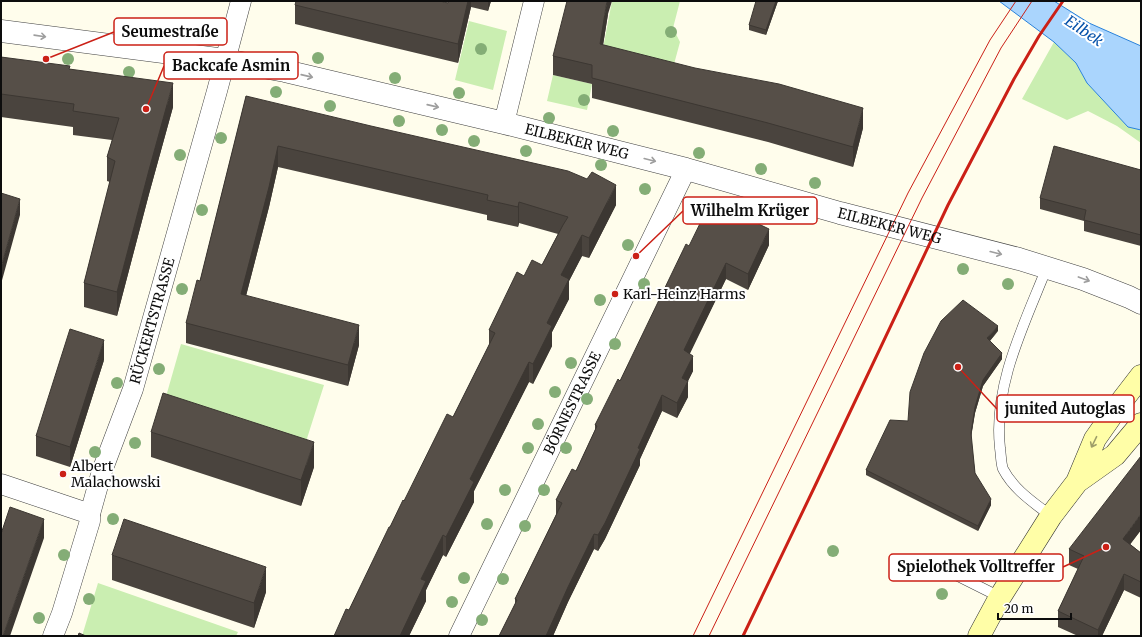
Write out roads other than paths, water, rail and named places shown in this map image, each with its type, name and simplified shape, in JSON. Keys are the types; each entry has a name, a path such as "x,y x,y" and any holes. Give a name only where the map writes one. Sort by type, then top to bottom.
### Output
{"main road":[{"path":"979,636 1000,597 1051,516 1077,482 1095,439 1141,376"},
{"path":"1077,482 1114,455 1140,427"}],"street":[{"name":"RÜCKERTSTRASSE","path":"53,636 62,613 90,521 90,514 102,471 133,389 241,1"},
{"path":"504,123 534,1"},
{"name":"EILBEKER WEG","path":"1,31 225,60 286,71 504,123 686,169 840,213 1019,259 1083,279 1141,303"},
{"name":"BÖRNESTRASSE","path":"459,636 686,169"},
{"path":"1,484 90,514"}],"lane":[{"path":"1047,268 1017,341 1008,371 1000,403 999,435 1003,468 1020,492 1051,516"},
{"path":"944,569 1000,597"}],"water":[{"name":"Eilbek","path":"999,1 1054,1 1089,23 1141,46 1141,130 1128,127 1087,83 1076,63 1054,42"}],"tram line":[{"path":"693,636 908,193 990,40 1016,1"},
{"path":"709,636 922,198 1001,48 1032,1"}],"railway":[{"path":"743,636 948,205 1014,79 1039,36 1063,1"}],"place":[{"name":"Seumestraße","path":"46,59"},
{"name":"Backcafe Asmin","path":"146,109"},
{"name":"Wilhelm Krüger","path":"636,256"},
{"name":"Karl-Heinz Harms","path":"615,294"},
{"name":"junited Autoglas","path":"958,367"},
{"name":"Albert Malachowski","path":"63,474"},
{"name":"Spielothek Volltreffer","path":"1106,547"}]}
